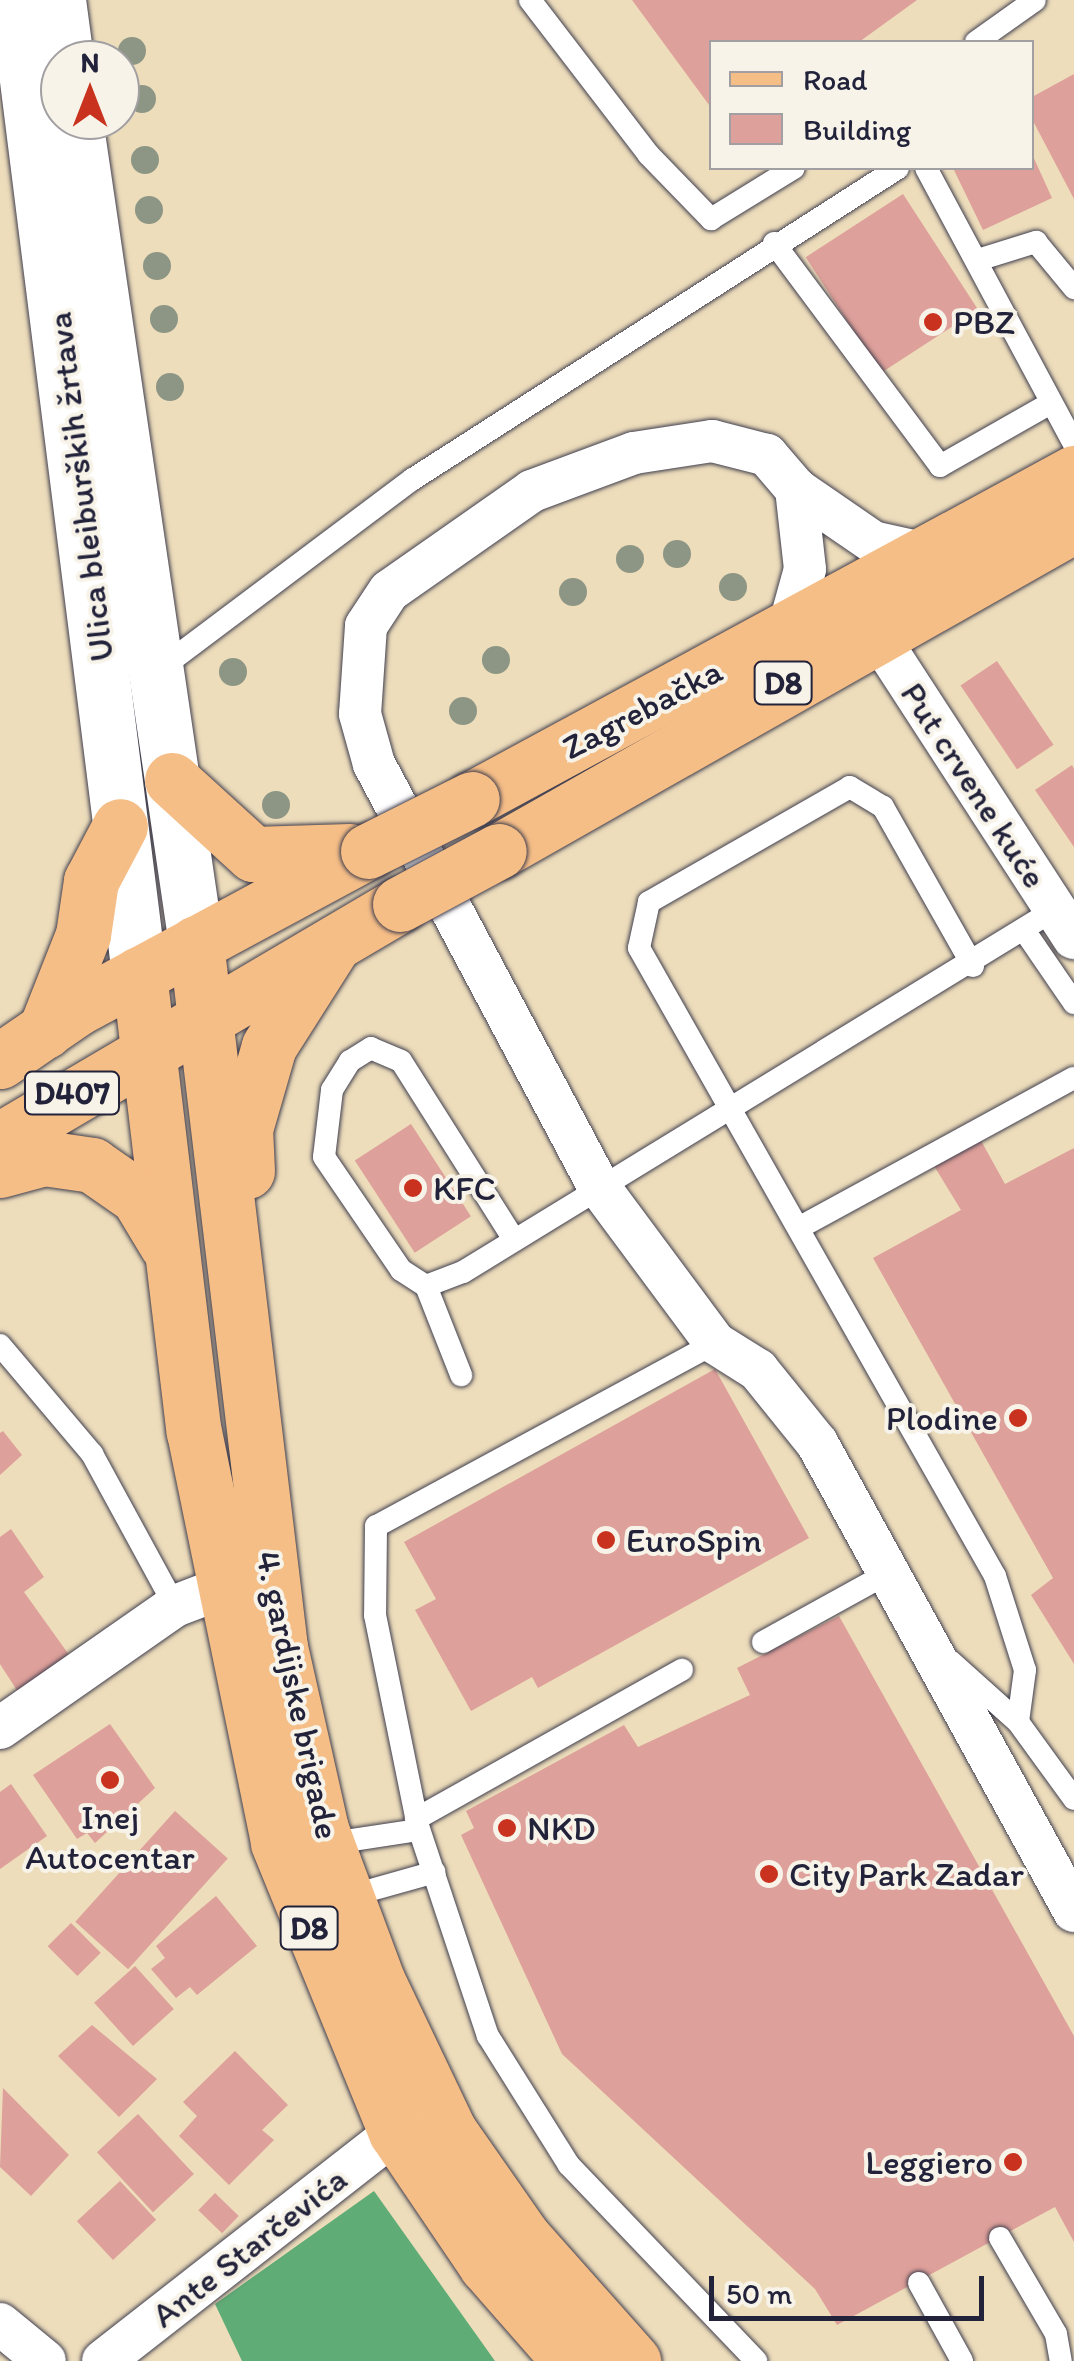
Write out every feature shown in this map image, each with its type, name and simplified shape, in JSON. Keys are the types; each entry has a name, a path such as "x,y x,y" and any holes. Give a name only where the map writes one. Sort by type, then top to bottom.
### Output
{"main road":[{"name":"Zagrebačka","path":"368,851 787,634 1074,473"},
{"name":"Zagrebačka","path":"336,940 498,851 874,632 1074,525"},
{"path":"172,780 253,854 368,851"},
{"path":"45,1031 83,935 90,881 120,826"},
{"name":"D8","path":"139,974 368,851"},
{"name":"D8","path":"204,1015 336,940"},
{"name":"D8","path":"234,1267 249,1220 245,1130 254,1090 269,1046 336,940"},
{"name":"4. gardijske brigade","path":"196,943 280,1647 326,1844 449,2131 523,2237 632,2361"},
{"name":"4. gardijske brigade","path":"139,974 169,1247 199,1597 278,1843 396,2132 486,2265 570,2361"},
{"name":"D407","path":"0,1061 139,974"},
{"name":"D407","path":"0,1140 204,1015"},
{"path":"0,1170 44,1158 92,1165 138,1197 169,1247"}],"street":[{"name":"Ulica bleiburških žrtava","path":"17,0 139,974"},
{"path":"58,0 63,40"},
{"name":"Ulica bleiburških žrtava","path":"78,140 196,943"},
{"path":"931,555 873,542 796,489 767,455 712,441 634,453 532,491 434,553 389,590 366,626 356,670 374,764 597,1184 716,1342 758,1370 818,1443 886,1574 1074,1911"},
{"path":"787,634 805,568 796,489"},
{"name":"Put crvene kuće","path":"874,632 1051,927"},
{"path":"0,1728 199,1597"},
{"name":"Ante Starčevića","path":"102,2361 396,2132"},
{"path":"0,2324 45,2361"}],"lane":[{"path":"530,0 686,198 712,219 791,170"},
{"path":"979,40 1035,0"},
{"path":"156,672 413,480 774,243 895,170"},
{"path":"927,170 981,259 1074,444"},
{"path":"981,259 1036,242 1074,288"},
{"path":"774,243 940,466 1051,403"},
{"path":"973,966 870,792 850,787 649,902 639,948 804,1225 995,1576 1025,1670 1018,1722"},
{"path":"426,1286 513,1238 731,1102 973,966 1051,927 1074,1003"},
{"path":"461,1376 426,1286 401,1270 324,1157 332,1090 350,1060 371,1048 401,1060 513,1238"},
{"path":"804,1225 1074,1078"},
{"path":"716,1342 376,1526 375,1615 418,1824 488,2036 569,2165 756,2361"},
{"path":"0,1345 92,1454 199,1597"},
{"path":"763,1642 886,1574"},
{"path":"918,1632 1018,1722 1074,1799"},
{"path":"326,1844 418,1824 682,1670"},
{"path":"346,1897 435,1872"},
{"path":"1000,2238 1056,2334 1061,2361"},
{"path":"918,2283 962,2361"}],"green space":[{"path":"374,2191 495,2361 242,2361 215,2304"}],"building":[{"path":"632,0 917,0 862,40 709,40 709,105"},
{"path":"1074,74 1074,199 1034,123 1034,96"},
{"path":"1034,158 1052,198 983,230 954,170 1034,170"},
{"path":"903,194 978,310 881,373 806,257"},
{"path":"997,661 1053,745 1017,769 961,686"},
{"path":"1072,765 1074,769 1074,847 1035,790"},
{"name":"KFC","path":"411,1124 471,1216 415,1253 355,1160"},
{"name":"Plodine","path":"974,1128 1005,1184 1074,1148 1074,1664 1031,1595 1053,1578 873,1258 961,1210 928,1156"},
{"name":"EuroSpin","path":"715,1369 809,1538 538,1688 532,1677 471,1711 415,1610 436,1599 404,1542"},
{"path":"3,1431 22,1455 0,1475 0,1433"},
{"path":"11,1529 44,1577 24,1592 72,1659 20,1695 0,1664 0,1537"},
{"path":"839,1616 1074,2036 1074,2242 1055,2207 837,2325 815,2289 562,2054 461,1835 474,1828 466,1811 624,1725 638,1747 750,1695 737,1668"},
{"path":"110,1724 155,1788 95,1843 87,1833 77,1839 33,1775"},
{"path":"11,1784 47,1836 0,1869 0,1792"},
{"path":"175,1811 228,1859 128,1969 75,1922"},
{"path":"216,1896 257,1946 197,1995 190,1987 176,1998 151,1969 165,1958 156,1946"},
{"path":"71,1923 101,1953 77,1976 48,1946"},
{"path":"135,1966 174,2009 133,2046 94,2003"},
{"path":"92,2025 157,2079 119,2117 58,2056"},
{"path":"235,2051 288,2105 262,2130 274,2140 229,2185 179,2136 197,2116 183,2102"},
{"path":"3,2088 69,2155 31,2196 0,2167"},
{"path":"138,2114 194,2174 153,2212 97,2152"},
{"path":"120,2181 156,2220 113,2260 77,2221"},
{"path":"215,2193 239,2216 222,2233 198,2210"}],"place":[{"name":"PBZ","path":"933,322"},
{"name":"KFC","path":"413,1188"},
{"name":"Plodine","path":"1018,1418"},
{"name":"EuroSpin","path":"606,1540"},
{"name":"Inej Autocentar","path":"110,1780"},
{"name":"NKD","path":"507,1828"},
{"name":"City Park Zadar","path":"769,1874"},
{"name":"Leggiero","path":"1013,2162"}]}
